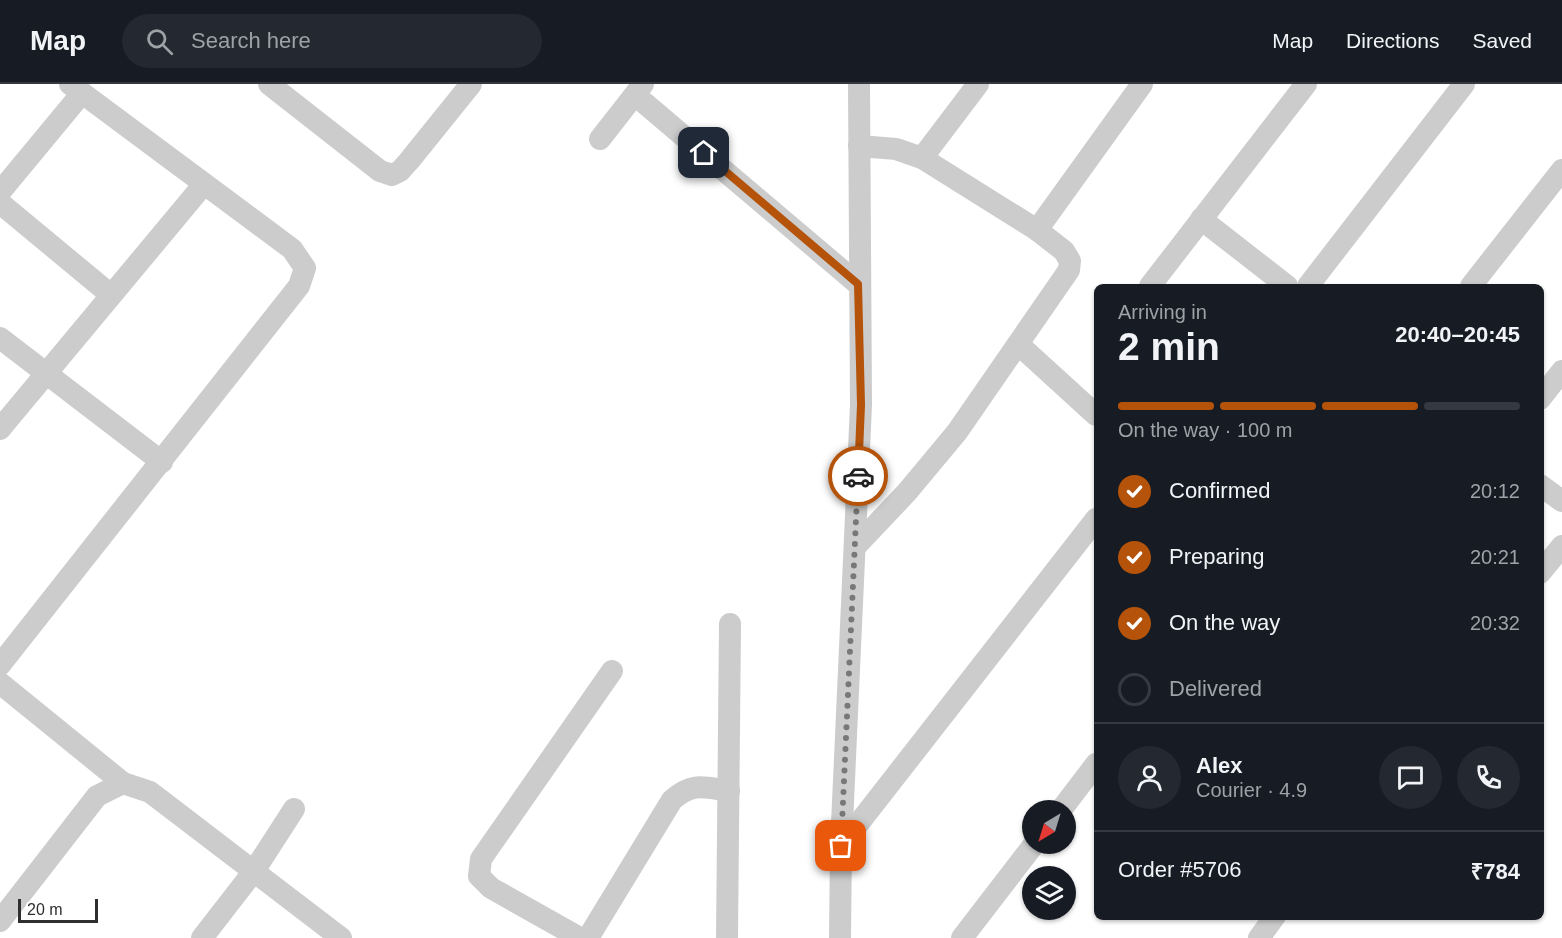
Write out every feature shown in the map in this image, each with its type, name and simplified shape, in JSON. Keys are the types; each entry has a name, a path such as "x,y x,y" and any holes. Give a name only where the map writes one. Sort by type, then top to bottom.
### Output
{"street":[{"path":"269,84 296,92 380,171 392,175 400,171 410,160 471,84"},
{"path":"840,938 841,846 861,405 858,284 859,84"},
{"path":"922,158 978,84"},
{"path":"1036,230 1142,84"},
{"path":"1152,284 1306,84"},
{"path":"1310,284 1464,84"},
{"path":"0,192 76,88 292,249 305,268 299,286 0,665"},
{"path":"600,139 639,89 858,284"},
{"path":"856,546 907,492 957,432 1069,270 1070,261 1064,251 1036,230 922,158 896,149 859,146"},
{"path":"1473,284 1562,170"},
{"path":"0,429 204,184"},
{"path":"0,203 111,295"},
{"path":"1201,219 1284,284"},
{"path":"0,338 162,462"},
{"path":"1018,344 1094,413"},
{"path":"1544,394 1562,371"},
{"path":"1544,488 1562,501"},
{"path":"841,846 1094,522"},
{"path":"1544,568 1562,546"},
{"path":"727,938 730,624"},
{"path":"580,938 490,888 479,876 481,859 612,671"},
{"path":"0,683 123,783 150,792 340,938"},
{"path":"1069,800 1094,767"},
{"path":"0,921 97,796 123,783"},
{"path":"588,938 672,800 684,790 696,786 729,790"},
{"path":"202,938 254,871 294,809"},
{"path":"962,938 1027,854"},
{"path":"1259,938 1272,920"}],"way so far":[{"path":"841,846 858,476"}],"route":[{"path":"704,153 858,284 861,405 858,476"}]}
